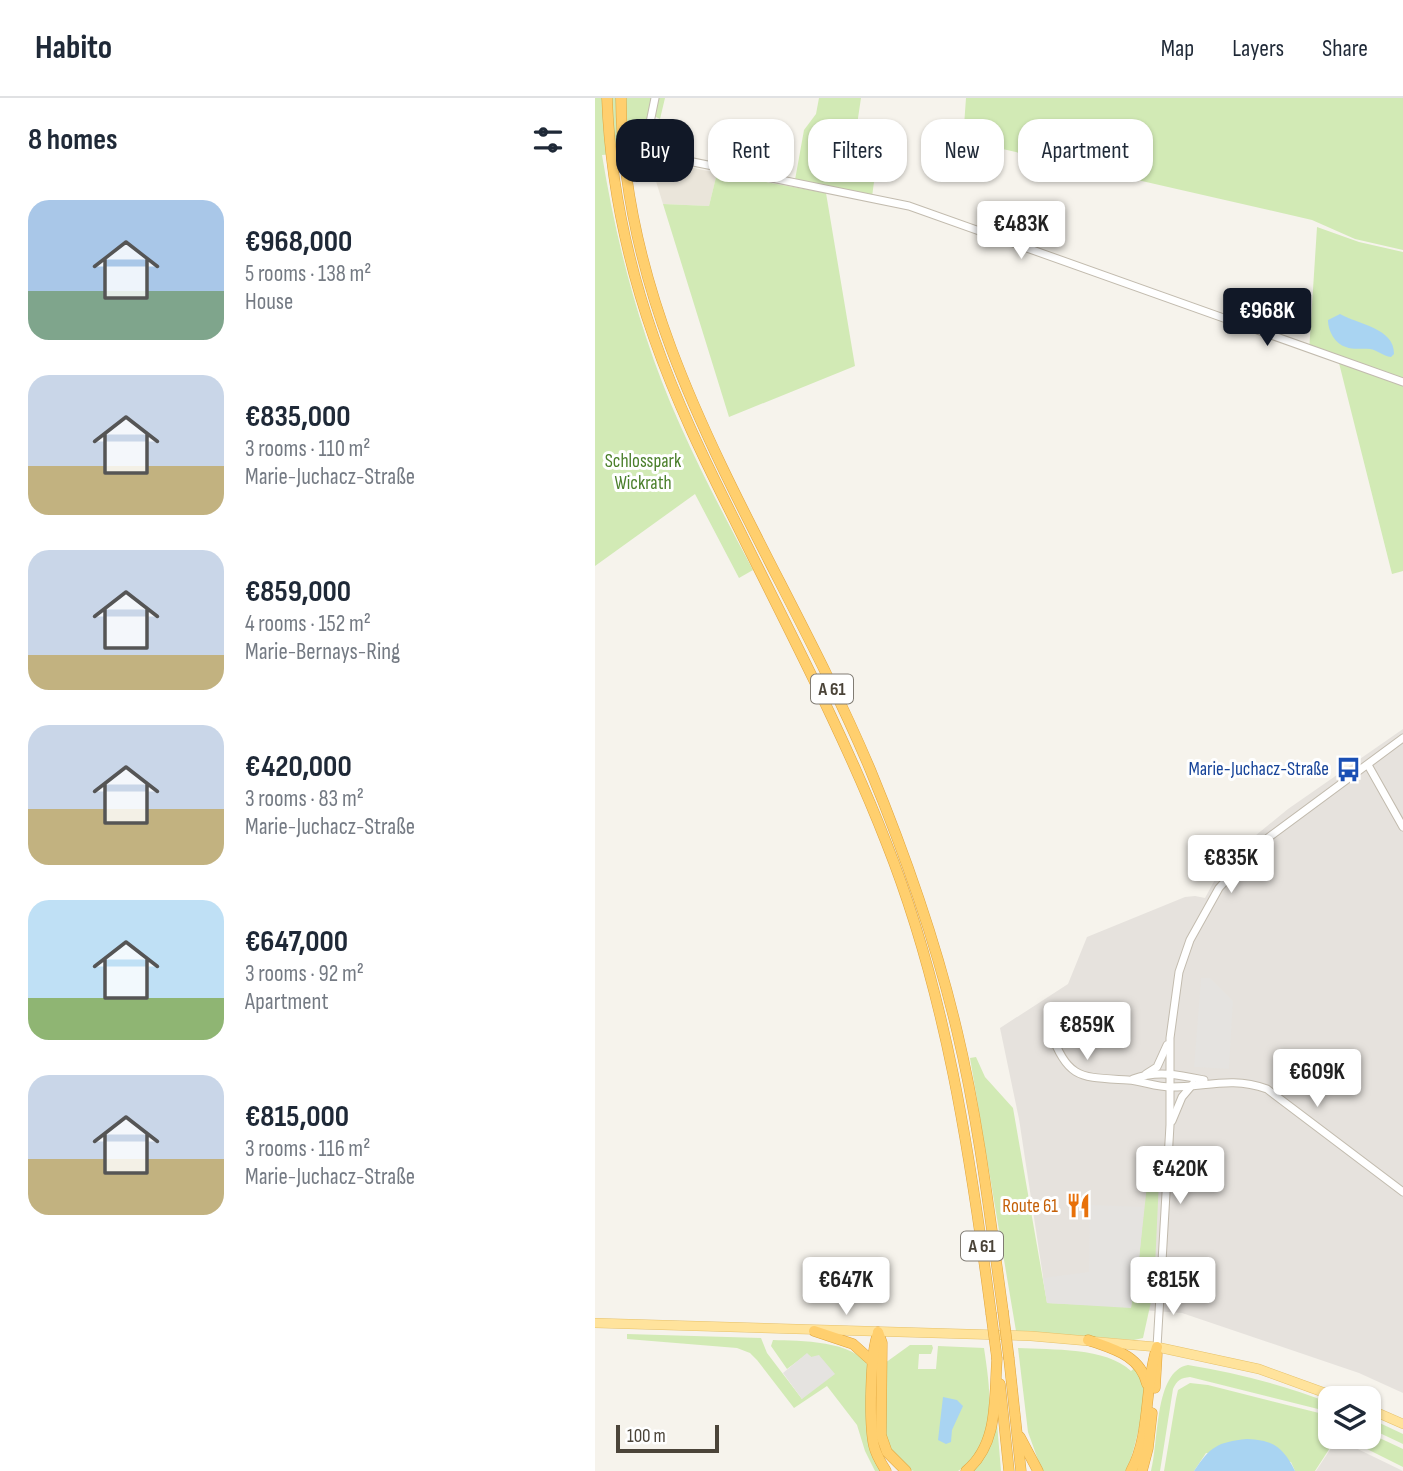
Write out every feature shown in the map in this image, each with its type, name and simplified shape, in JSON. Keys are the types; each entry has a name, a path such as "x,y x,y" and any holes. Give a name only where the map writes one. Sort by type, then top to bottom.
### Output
{"highway":[{"name":"A 61","path":"607,98 613,173 624,232 653,336 671,385 694,438 847,751 887,843 914,919 938,1002 952,1064 980,1224 1009,1471"},
{"name":"A 61","path":"621,98 626,173 644,262 681,377 759,544 868,765 897,836 926,920 958,1033 979,1151 1003,1311 1021,1471"},
{"path":"814,1331 853,1344 873,1362"},
{"path":"878,1332 874,1342 873,1362 873,1436 878,1458 885,1471"},
{"path":"878,1332 882,1343 881,1435 887,1452 906,1471"},
{"path":"1088,1340 1134,1360 1145,1374 1148,1388"},
{"path":"1131,1471 1141,1445 1151,1365 1157,1347"},
{"path":"1142,1471 1148,1448 1158,1366 1157,1347"},
{"path":"966,1471 981,1457 990,1437 997,1359"},
{"path":"1017,1431 1038,1471"}],"main road":[{"path":"595,1323 1088,1340 1157,1347 1259,1369 1318,1390"},
{"path":"1381,1414 1403,1424"}],"street":[{"path":"655,98 644,152 909,206 1403,382"},
{"path":"1157,1347 1170,1125 1170,1038 1173,1006 1183,958 1196,926 1219,888 1257,846 1283,824 1369,765 1403,738"},
{"path":"1369,765 1403,827"},
{"path":"1050,1031 1060,1056 1081,1075 1093,1079 1131,1080 1169,1087 1211,1082 1252,1083 1267,1089 1403,1192"},
{"path":"1131,1080 1157,1067 1170,1038"},
{"path":"1144,1075 1170,1074 1211,1082"},
{"path":"1170,1125 1182,1097 1193,1084"}],"shaded area":[{"path":"694,168 708,171 708,182 715,182 709,206 663,204 656,182 694,182"},
{"path":"1403,729 1403,1393 1359,1373 1182,1313 1047,1303 1019,1119 1000,1028 1068,984 1087,937 1185,897 1205,898 1218,874 1250,840 1288,809"},
{"path":"1201,978 1210,978 1233,1001 1229,1069 1194,1067"},
{"path":"1090,1205 1144,1207 1131,1308 1047,1303 1043,1278 1089,1272"},
{"path":"807,1353 811,1357 819,1355 835,1374 802,1399 783,1373"},
{"path":"1330,1449 1358,1449 1403,1471 1316,1471"}],"green space":[{"name":"Schlosspark Wickrath","path":"595,98 665,98 660,119 652,115 651,119 616,119 616,154 602,155 626,269 656,367 694,456 753,570 739,578 695,494 595,566"},
{"path":"819,98 861,98 858,119 812,119"},
{"path":"966,98 1403,98 1403,250 1355,239 1312,220 1146,182 1153,182 1153,119 1018,119 1018,153 1004,149 1004,119 964,119"},
{"path":"808,125 808,182 874,182 872,197 795,180 804,130"},
{"path":"715,182 766,182 826,193 855,366 729,417 663,204 709,206"},
{"path":"1317,227 1359,242 1403,252 1403,571 1392,574 1339,363 1309,352"},
{"path":"976,1057 985,1077 1013,1108 1047,1303 1131,1307 1147,1185 1159,1180 1154,1288 1143,1338 1134,1340 1016,1331 970,1058"},
{"path":"627,1334 761,1338 767,1353 802,1399 811,1357 807,1354 787,1369 771,1346 773,1340 825,1344 851,1352 862,1358 869,1367 868,1439 880,1471 875,1471 865,1451 857,1425 827,1386 794,1408 750,1353 737,1348 627,1339"},
{"path":"910,1345 932,1345 933,1348 931,1354 919,1354 918,1369 936,1369 938,1346 984,1348 989,1398 986,1432 981,1447 958,1471 914,1471 901,1465 887,1440 884,1408 885,1363"},
{"path":"1018,1348 1078,1351 1108,1358 1131,1371 1136,1367 1144,1382 1144,1401 1126,1471 1042,1471 1028,1432"},
{"path":"1188,1365 1242,1376 1318,1399 1318,1409 1190,1377 1184,1378 1173,1389 1160,1471 1151,1471 1163,1394 1177,1370"},
{"path":"1190,1383 1208,1385 1318,1413 1318,1449 1329,1449 1315,1471 1295,1471 1291,1462 1206,1453 1194,1471 1164,1471 1178,1390"},
{"path":"997,1423 1001,1471 970,1471"},
{"path":"1381,1424 1403,1434 1403,1444 1381,1434"},
{"path":"1381,1439 1403,1449 1403,1467 1367,1449 1381,1449"}],"water":[{"path":"1340,314 1382,333 1393,345 1394,354 1391,357 1373,350 1349,348 1339,343 1331,333 1328,320"},
{"path":"943,1397 957,1400 963,1406 952,1430 951,1442 946,1444 938,1440"},
{"path":"1247,1439 1276,1446 1295,1471 1194,1471 1215,1447"}],"place":[{"name":"Marie-Juchacz-Straße","path":"1349,769"},
{"name":"Route 61","path":"1078,1206"}]}
